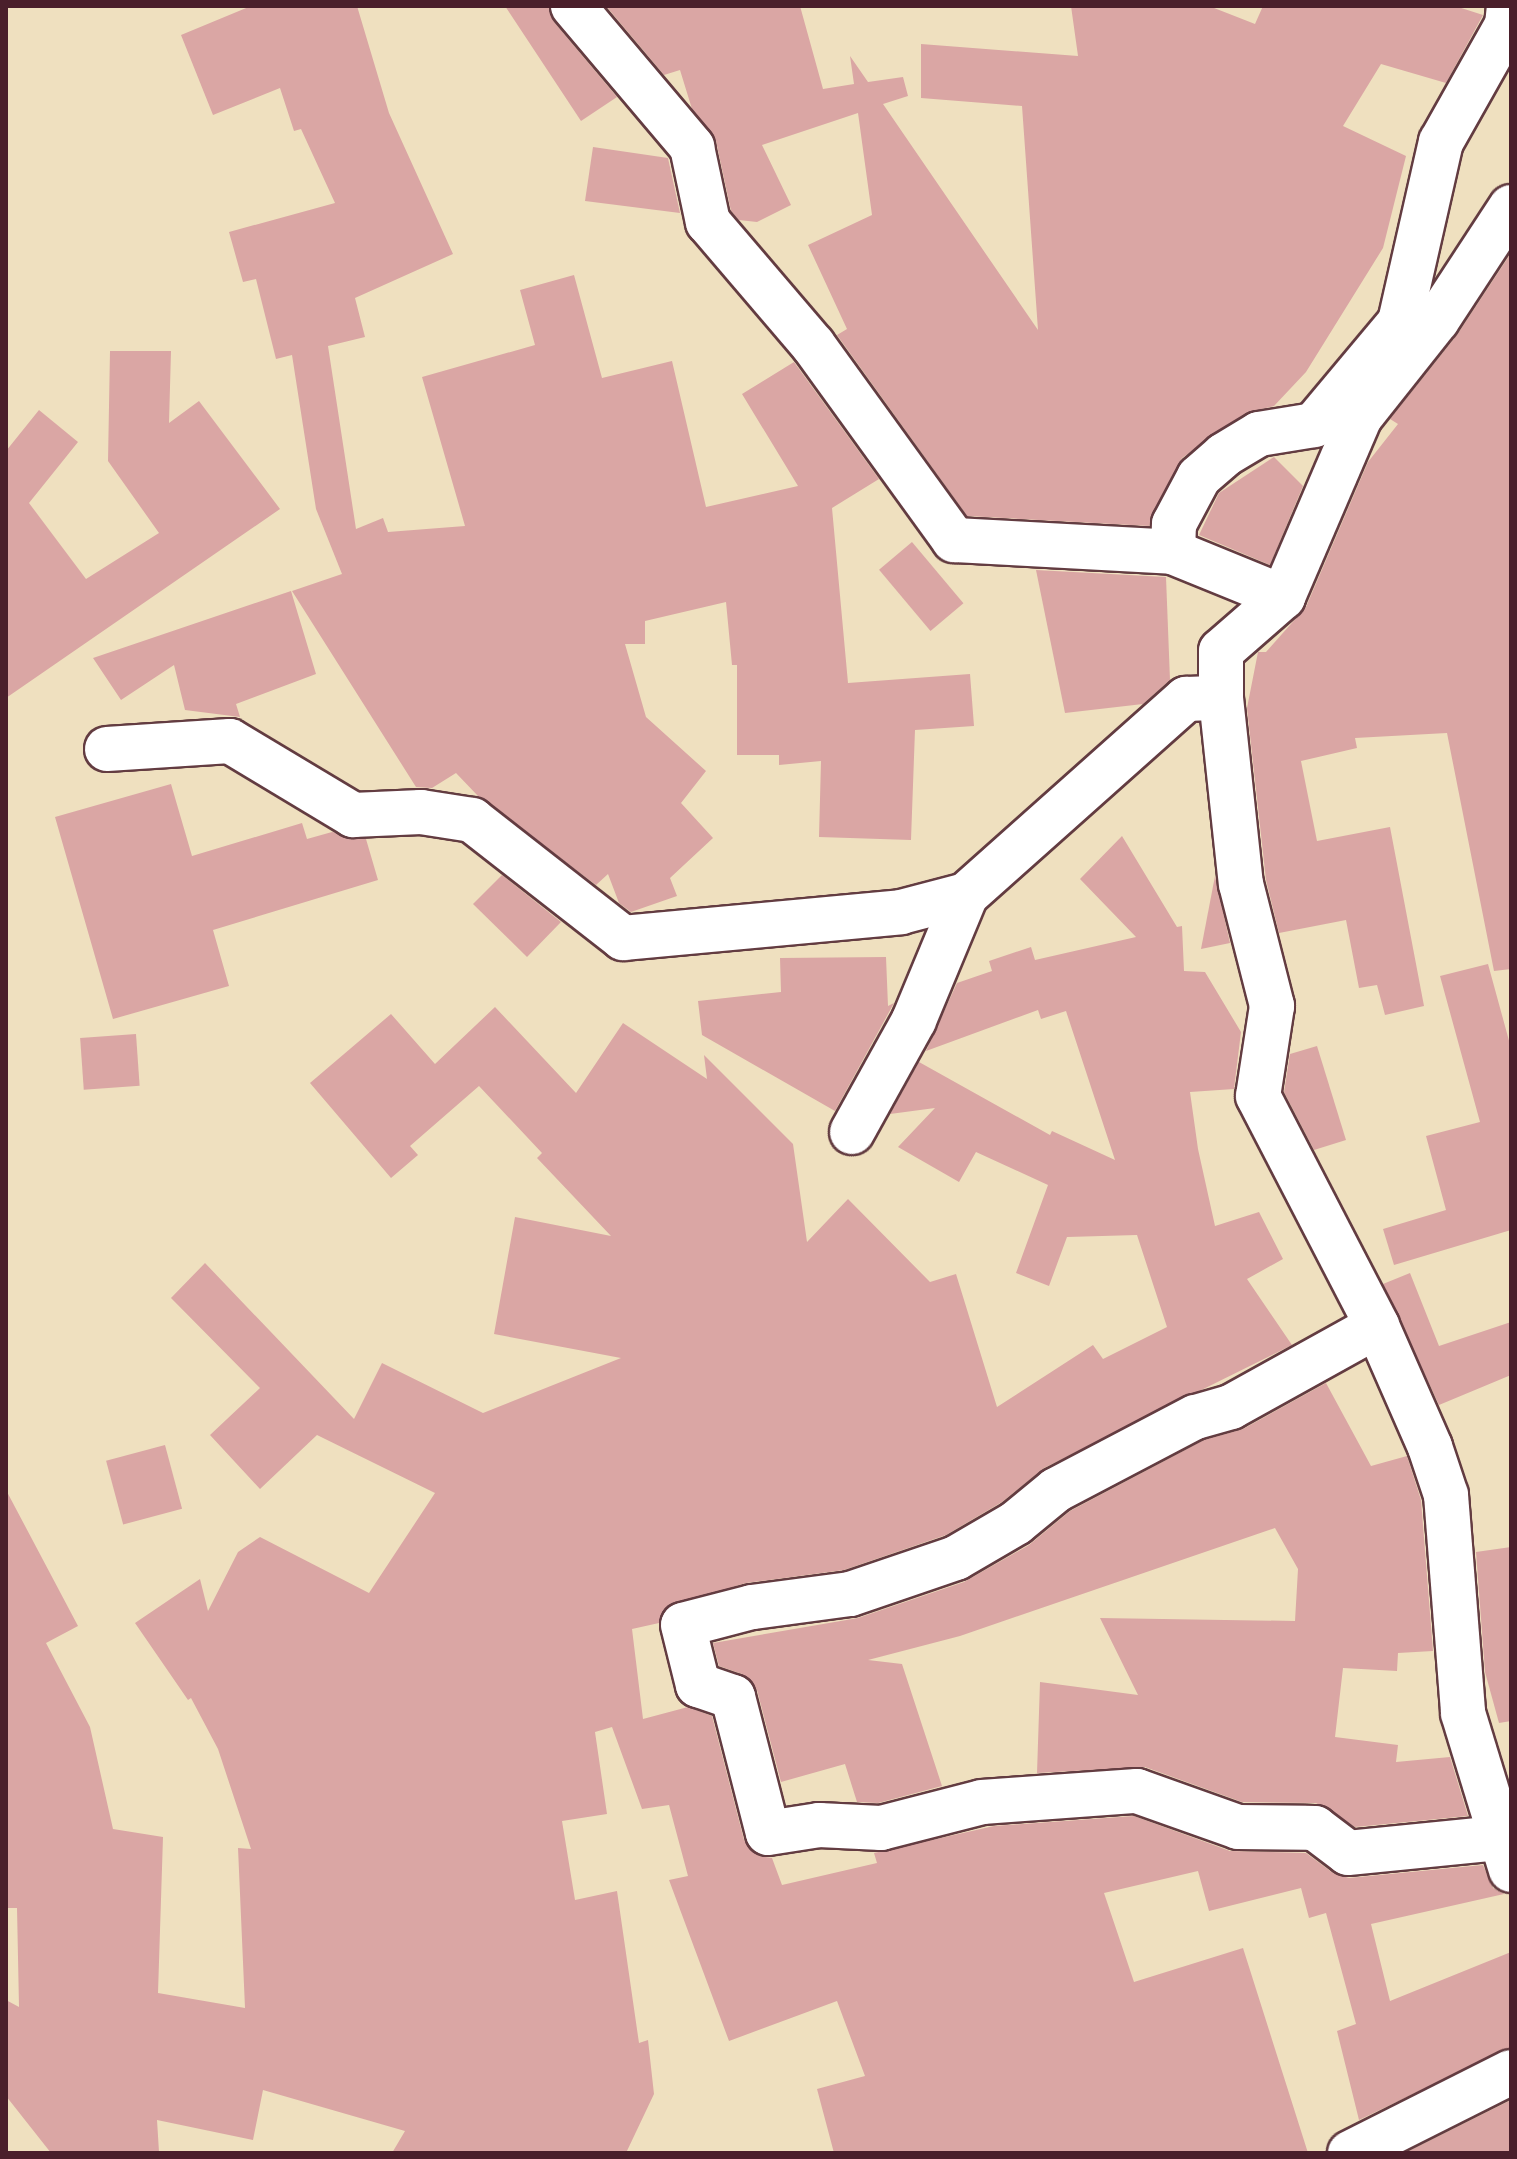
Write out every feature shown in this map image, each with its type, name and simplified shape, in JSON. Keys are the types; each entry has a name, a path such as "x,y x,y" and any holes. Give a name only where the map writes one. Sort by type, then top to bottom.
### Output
{"street":[{"path":"573,6 692,147 708,222 813,345 954,540 1173,552 1283,597"},
{"path":"1173,552 1174,524 1199,477 1259,434 1314,425 1400,322 1441,142 1507,25 1509,6"},
{"path":"1377,1326 1231,1407 1195,1417 1056,1490 1016,1523 956,1558 850,1594 752,1607 683,1625 698,1685 733,1697 766,1806 768,1833 819,1825 881,1828 982,1802 1137,1791 1238,1827 1315,1828 1348,1853 1505,1854 1463,1713 1446,1495 1377,1326 1258,1096 1272,1006 1241,884 1221,698 1221,651 1283,597 1360,417 1437,320 1511,207"},
{"path":"852,1132 914,1020 966,895 1186,699 1221,698"},
{"path":"107,749 230,741 353,815 421,812 472,820 623,938 901,912 966,895"},
{"path":"1350,2153 1511,2072"}],"building":[{"path":"251,6 357,6 389,113 453,254 355,298 365,337 328,346 356,529 383,518 388,532 465,526 422,377 535,345 520,290 574,275 602,378 672,361 706,507 798,486 742,394 794,362 879,479 832,508 848,683 970,674 974,726 915,730 911,840 819,837 821,761 779,765 779,755 737,755 737,665 732,665 726,602 645,621 645,644 625,644 646,717 706,771 681,803 713,838 670,878 677,896 631,912 619,903 608,874 596,885 478,796 456,773 432,788 416,787 292,591 342,574 316,509 292,355 276,359 256,279 243,282 229,232 335,203 301,129 294,131 280,88 213,115 181,35"},
{"path":"505,6 549,6 554,22 617,97 581,121"},
{"path":"606,6 800,6 823,89 854,84 850,56 868,82 903,77 908,96 883,104 1038,330 1022,106 921,98 921,44 1078,56 1071,6 1209,6 1255,24 1263,6 1455,6 1483,15 1446,83 1381,64 1343,126 1406,156 1383,248 1306,372 1274,406 1246,413 1182,458 1149,526 967,516 837,335 847,329 808,245 872,215 858,113 762,145 791,205 757,222 739,220 731,211 716,141 692,109 680,70 664,75"},
{"path":"593,147 668,158 680,213 585,201"},
{"path":"1511,253 1511,969 1494,971 1447,733 1355,738 1357,748 1301,761 1317,841 1390,827 1424,1006 1385,1015 1377,985 1359,988 1346,920 1279,933 1266,880 1247,708 1258,652 1266,652 1306,607 1368,462 1398,424 1390,419 1457,335"},
{"path":"110,351 171,351 169,423 199,401 280,509 6,698 6,451 39,410 78,442 29,503 86,579 159,533 108,461"},
{"path":"1274,457 1303,486 1270,565 1199,535 1219,493"},
{"path":"912,542 963,603 930,631 879,570"},
{"path":"1036,570 1166,577 1170,680 1143,704 1065,713"},
{"path":"291,591 316,674 236,704 240,717 185,710 174,665 121,700 93,658"},
{"path":"171,784 192,856 302,823 307,839 332,832 366,839 378,880 213,930 229,986 113,1019 55,817"},
{"path":"1122,836 1177,927 1182,926 1184,971 1205,972 1241,1032 1234,1089 1190,1092 1198,1149 1215,1226 1259,1212 1283,1259 1247,1279 1292,1345 1044,1468 1002,1502 946,1535 844,1570 746,1583 666,1607 659,1623 632,1629 643,1719 688,1707 712,1716 744,1840 759,1856 772,1858 782,1885 877,1863 874,1853 994,1826 1134,1816 1230,1851 1306,1853 1333,1873 1349,1878 1483,1865 1493,1888 1504,1894 1371,1924 1390,2001 1511,1952 1511,2047 1359,2120 1337,2031 1356,2024 1326,1913 1309,1918 1301,1888 1209,1911 1198,1871 1104,1893 1134,1982 1243,1948 1308,2153 834,2153 817,2089 865,2076 837,2001 729,2041 669,1880 688,1876 669,1805 642,1809 612,1727 595,1732 607,1814 562,1821 575,1900 617,1891 639,2043 648,2040 654,2094 626,2153 392,2153 405,2131 263,2090 253,2140 157,2120 159,2152 51,2153 6,2096 6,2000 19,2007 17,1908 6,1908 6,1490 78,1626 46,1643 90,1727 113,1829 163,1837 158,1993 245,2008 238,1848 251,1849 218,1749 191,1698 188,1700 135,1623 200,1579 208,1611 238,1552 260,1537 369,1593 435,1493 317,1435 260,1489 210,1435 260,1388 171,1298 205,1263 354,1419 382,1363 483,1413 621,1358 494,1334 515,1217 611,1236 537,1158 542,1153 479,1086 410,1146 418,1155 391,1178 310,1083 391,1014 435,1064 495,1007 576,1093 623,1023 707,1079 704,1055 793,1144 807,1242 848,1199 930,1282 956,1274 997,1407 1093,1345 1103,1359 1167,1327 1137,1235 1067,1237 1049,1286 1016,1273 1048,1185 976,1152 959,1182 898,1147 935,1108 890,1114 919,1062 1050,1135 1052,1131 1115,1160 1066,1011 1041,1019 1038,1010 926,1051 957,983 992,971 989,961 1031,947 1035,960 1136,937 1080,879"},
{"path":"502,875 561,922 527,957 473,904"},
{"path":"1215,876 1230,943 1201,949"},
{"path":"886,957 888,1006 894,1003 835,1111 702,1035 698,1001 781,992 780,958"},
{"path":"1488,964 1511,1048 1511,1230 1394,1265 1383,1229 1446,1210 1426,1136 1480,1122 1440,976"},
{"path":"136,1034 140,1086 84,1090 80,1038"},
{"path":"1317,1046 1346,1140 1314,1150 1284,1092 1290,1054"},
{"path":"1410,1273 1439,1346 1511,1322 1511,1375 1439,1405 1383,1284"},
{"path":"1326,1383 1371,1466 1407,1456 1421,1500 1433,1651 1398,1653 1397,1671 1343,1668 1335,1737 1398,1745 1396,1762 1450,1757 1468,1816 1355,1827 1316,1803 1242,1802 1145,1767 1037,1773 1040,1682 1138,1695 1100,1618 1295,1621 1298,1569 1275,1528 960,1636 868,1660 902,1664 942,1786 878,1803 857,1802 845,1764 781,1782 757,1690 742,1674 719,1666 713,1643 858,1618 964,1582 1029,1545 1070,1511 1204,1440 1243,1429"},
{"path":"165,1445 182,1509 123,1525 106,1461"},
{"path":"1511,1547 1511,1721 1499,1723 1485,1672 1476,1552"},
{"path":"1511,2100 1511,2153 1409,2151"}]}
